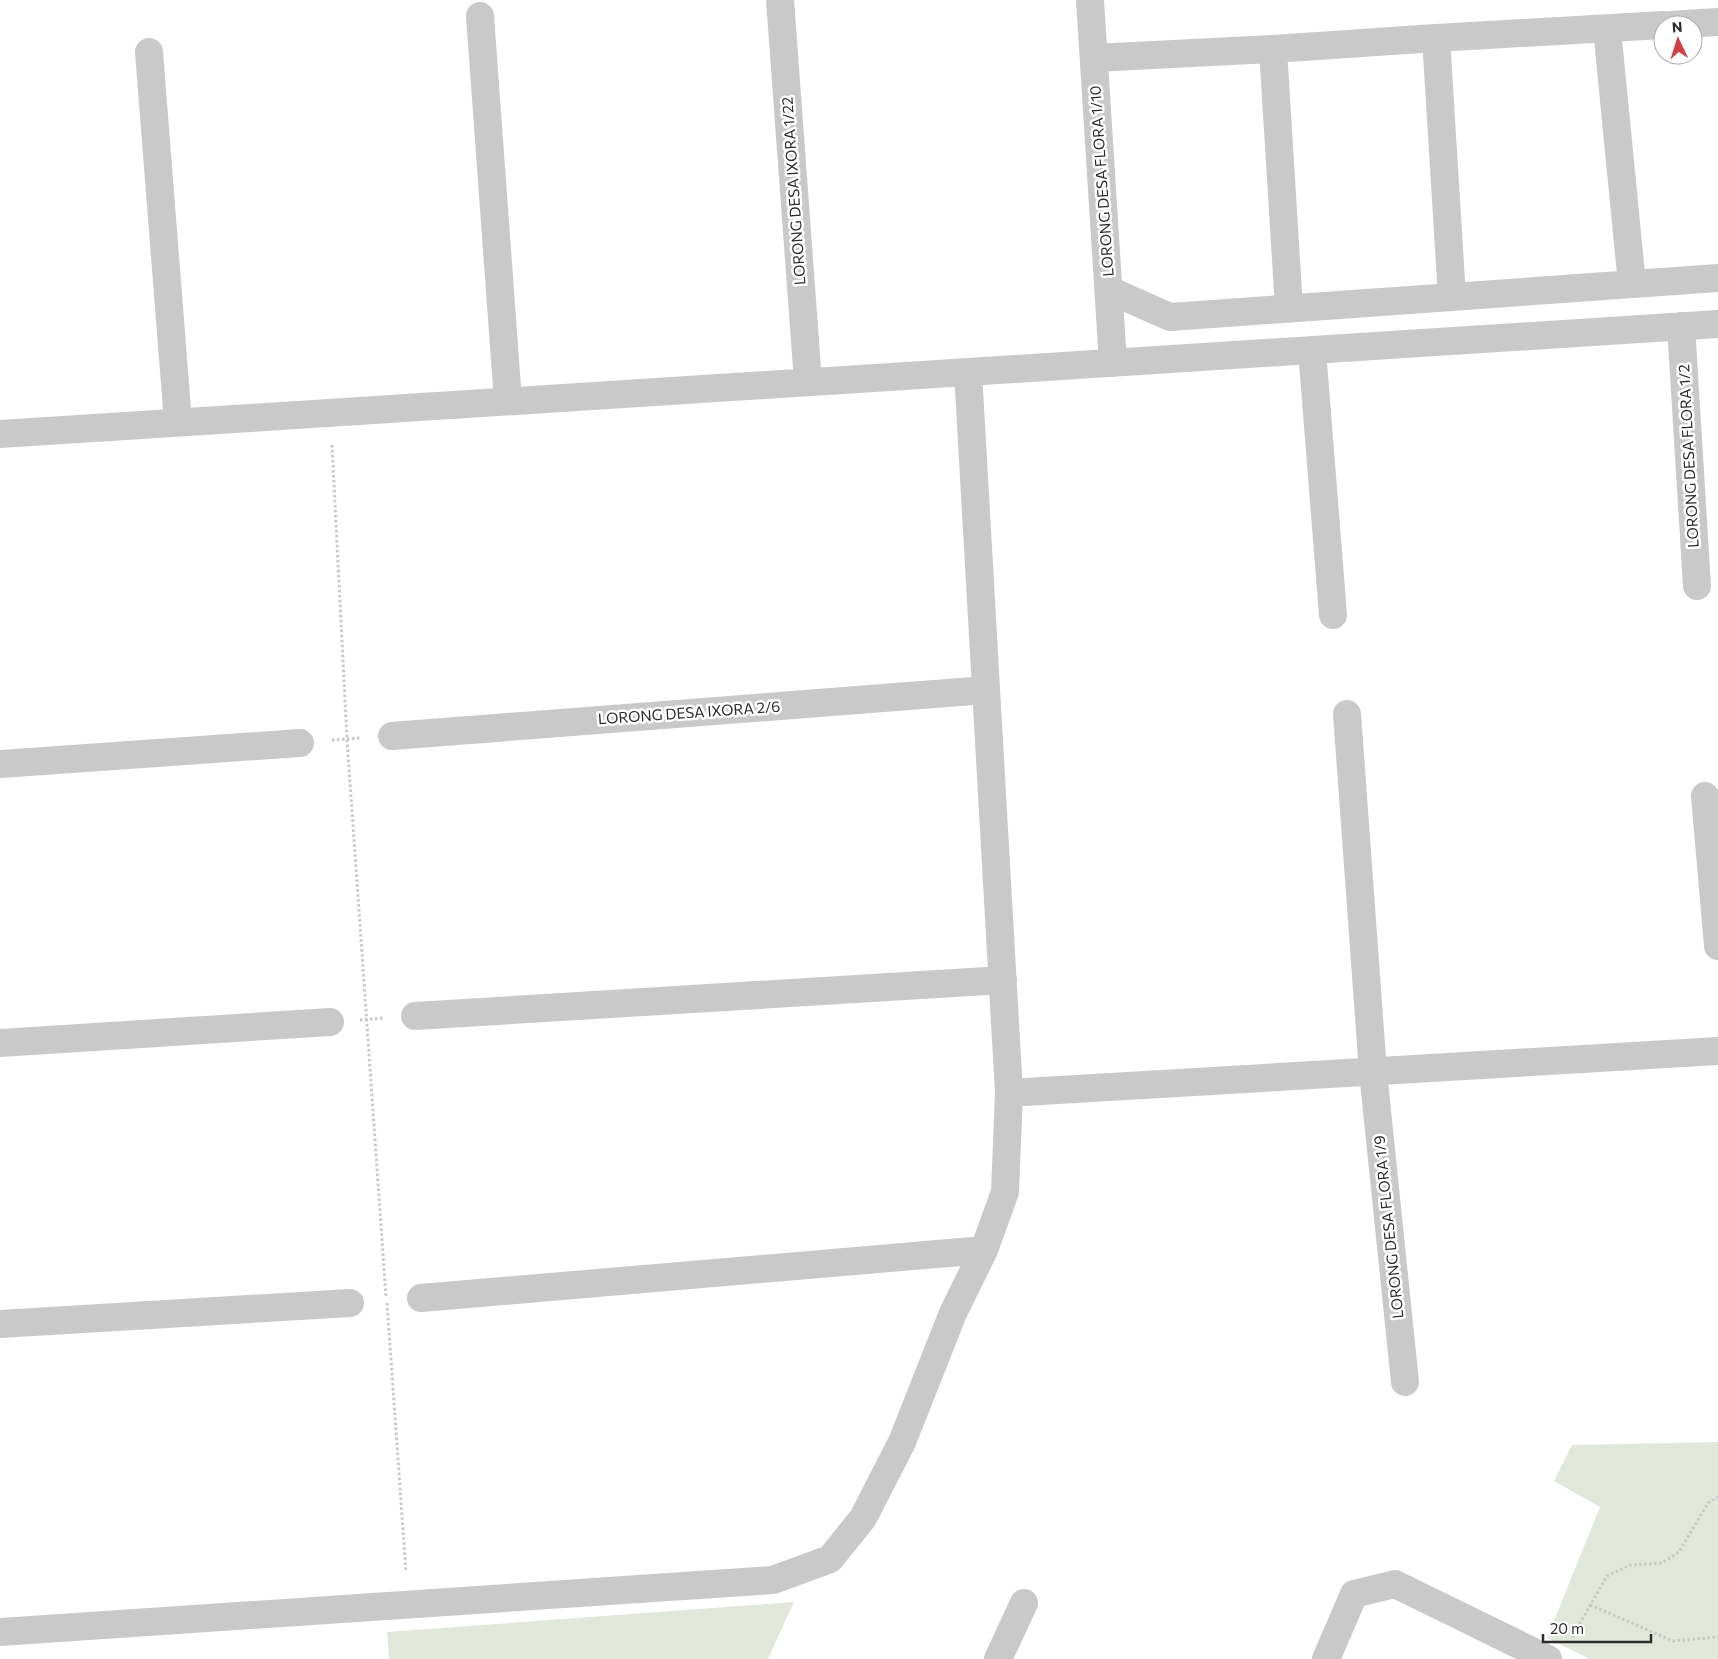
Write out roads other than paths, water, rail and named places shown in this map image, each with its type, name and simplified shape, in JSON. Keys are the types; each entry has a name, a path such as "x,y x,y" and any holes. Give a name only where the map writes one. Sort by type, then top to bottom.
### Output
{"street":[{"name":"LORONG DESA IXORA 1/22","path":"780,0 808,382"},
{"name":"LORONG DESA FLORA 1/10","path":"1090,0 1113,363"},
{"path":"480,16 508,401"},
{"path":"1703,23 1718,22"},
{"path":"1094,58 1653,26"},
{"path":"1607,29 1632,284"},
{"path":"1436,38 1452,297"},
{"path":"1274,49 1289,308"},
{"path":"149,52 178,422"},
{"path":"1108,290 1170,317 1718,278"},
{"path":"0,434 1718,324"},
{"name":"LORONG DESA FLORA 1/2","path":"1681,326 1697,586"},
{"path":"1312,350 1333,615"},
{"path":"0,1632 773,1580 830,1559 863,1518 902,1442 953,1313 984,1250 1005,1192 1009,1093 968,372"},
{"name":"LORONG DESA IXORA 2/6","path":"392,736 986,690"},
{"name":"LORONG DESA FLORA 1/9","path":"1347,714 1373,1072 1405,1382"},
{"path":"0,764 300,743"},
{"path":"1705,796 1718,946"},
{"path":"415,1016 1003,980"},
{"path":"0,1043 330,1022"},
{"path":"1009,1093 1718,1051"},
{"path":"421,1298 984,1250"},
{"path":"0,1324 350,1303"},
{"path":"1326,1659 1354,1594 1395,1584 1558,1651"},
{"path":"998,1659 1024,1603"}]}
